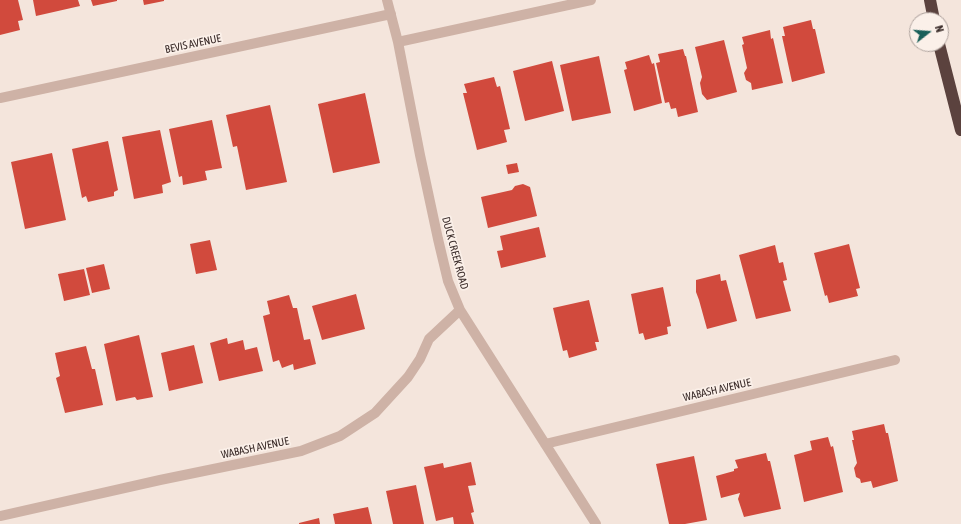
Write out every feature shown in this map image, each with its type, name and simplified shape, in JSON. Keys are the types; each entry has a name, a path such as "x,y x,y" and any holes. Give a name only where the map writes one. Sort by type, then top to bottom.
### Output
{"highway":[{"path":"930,0 932,12"},
{"path":"941,52 961,130"}],"street":[{"name":"DUCK CREEK ROAD","path":"387,0 398,42 448,282 460,310 596,524"},
{"path":"398,42 591,0"},
{"name":"BEVIS AVENUE","path":"0,98 391,14"},
{"name":"WABASH AVENUE","path":"0,516 160,480 301,451 340,436 375,413 408,377 420,359 429,338 460,310"},
{"name":"WABASH AVENUE","path":"545,444 895,360"}],"building":[{"path":"0,0 18,0 23,20 18,21 20,30 0,35"},
{"path":"33,0 78,0 80,6 36,16"},
{"path":"91,0 117,0 117,1 93,6"},
{"path":"143,0 164,0 164,1 144,5"},
{"path":"811,20 813,29 815,29 825,73 792,82 782,36 785,36 783,27"},
{"path":"770,30 783,83 752,90 751,83 746,80 744,73 747,68 742,45 744,44 742,37"},
{"path":"724,40 737,92 707,100 702,94 700,83 702,77 695,47"},
{"path":"683,49 686,56 698,112 678,117 676,108 671,109 669,102 665,103 656,63 660,62 658,54"},
{"path":"649,55 652,64 654,63 662,103 634,111 624,70 627,69 625,62"},
{"path":"599,56 611,113 572,121 560,65"},
{"path":"552,61 564,111 525,121 513,71"},
{"path":"494,77 497,87 500,86 510,129 504,130 507,142 477,150 463,93 467,93 464,84"},
{"path":"365,93 380,163 333,173 318,104"},
{"path":"270,105 287,182 246,190 237,146 233,147 226,115"},
{"path":"212,120 222,168 205,171 207,180 183,185 182,176 179,177 169,129"},
{"path":"160,130 171,182 162,185 163,193 134,199 122,137"},
{"path":"108,141 118,190 114,192 114,196 88,202 86,196 82,198 72,149"},
{"path":"52,153 66,220 25,229 11,162"},
{"path":"517,163 519,172 508,174 506,165"},
{"path":"523,184 530,187 537,216 488,228 481,197 512,190 515,186"},
{"path":"539,227 546,257 501,268 497,251 503,250 500,236"},
{"path":"210,240 217,270 196,274 190,244"},
{"path":"849,244 860,288 856,289 858,296 829,303 827,295 825,296 814,253"},
{"path":"775,245 779,263 783,262 787,280 783,281 791,311 756,319 739,255"},
{"path":"104,264 110,289 92,293 86,268"},
{"path":"84,269 90,295 64,301 58,274"},
{"path":"720,274 721,281 726,280 737,321 707,329 696,292 696,280"},
{"path":"663,287 671,326 667,327 668,334 645,340 643,333 639,334 631,294"},
{"path":"356,294 365,329 322,340 312,306"},
{"path":"289,295 293,308 297,308 304,340 310,339 316,364 294,370 293,364 282,368 279,360 273,362 263,316 270,314 267,301"},
{"path":"589,300 599,342 595,342 597,350 569,358 567,350 563,351 553,308"},
{"path":"139,335 153,397 137,400 135,397 116,401 104,344"},
{"path":"227,338 228,344 243,340 245,350 257,347 263,371 219,381 210,343"},
{"path":"194,345 203,383 169,391 161,353"},
{"path":"86,346 92,369 95,369 103,405 65,413 56,378 60,376 55,353"},
{"path":"884,424 886,433 888,433 898,481 873,488 871,481 861,483 860,479 856,477 854,468 857,463 852,440 854,440 852,431"},
{"path":"828,437 831,447 833,446 843,492 804,502 794,455 812,450 810,441"},
{"path":"766,453 768,461 770,461 781,509 744,517 738,499 740,493 721,498 716,476 734,471 734,469 738,468 735,460"},
{"path":"694,456 707,520 685,524 669,524 656,464"},
{"path":"471,462 476,485 468,486 474,512 471,513 474,524 454,524 453,517 436,521 424,467 443,463 444,468"},
{"path":"416,485 424,524 393,524 386,491"},
{"path":"368,507 372,524 335,524 333,514"},
{"path":"319,518 320,524 299,524 299,523"}]}
